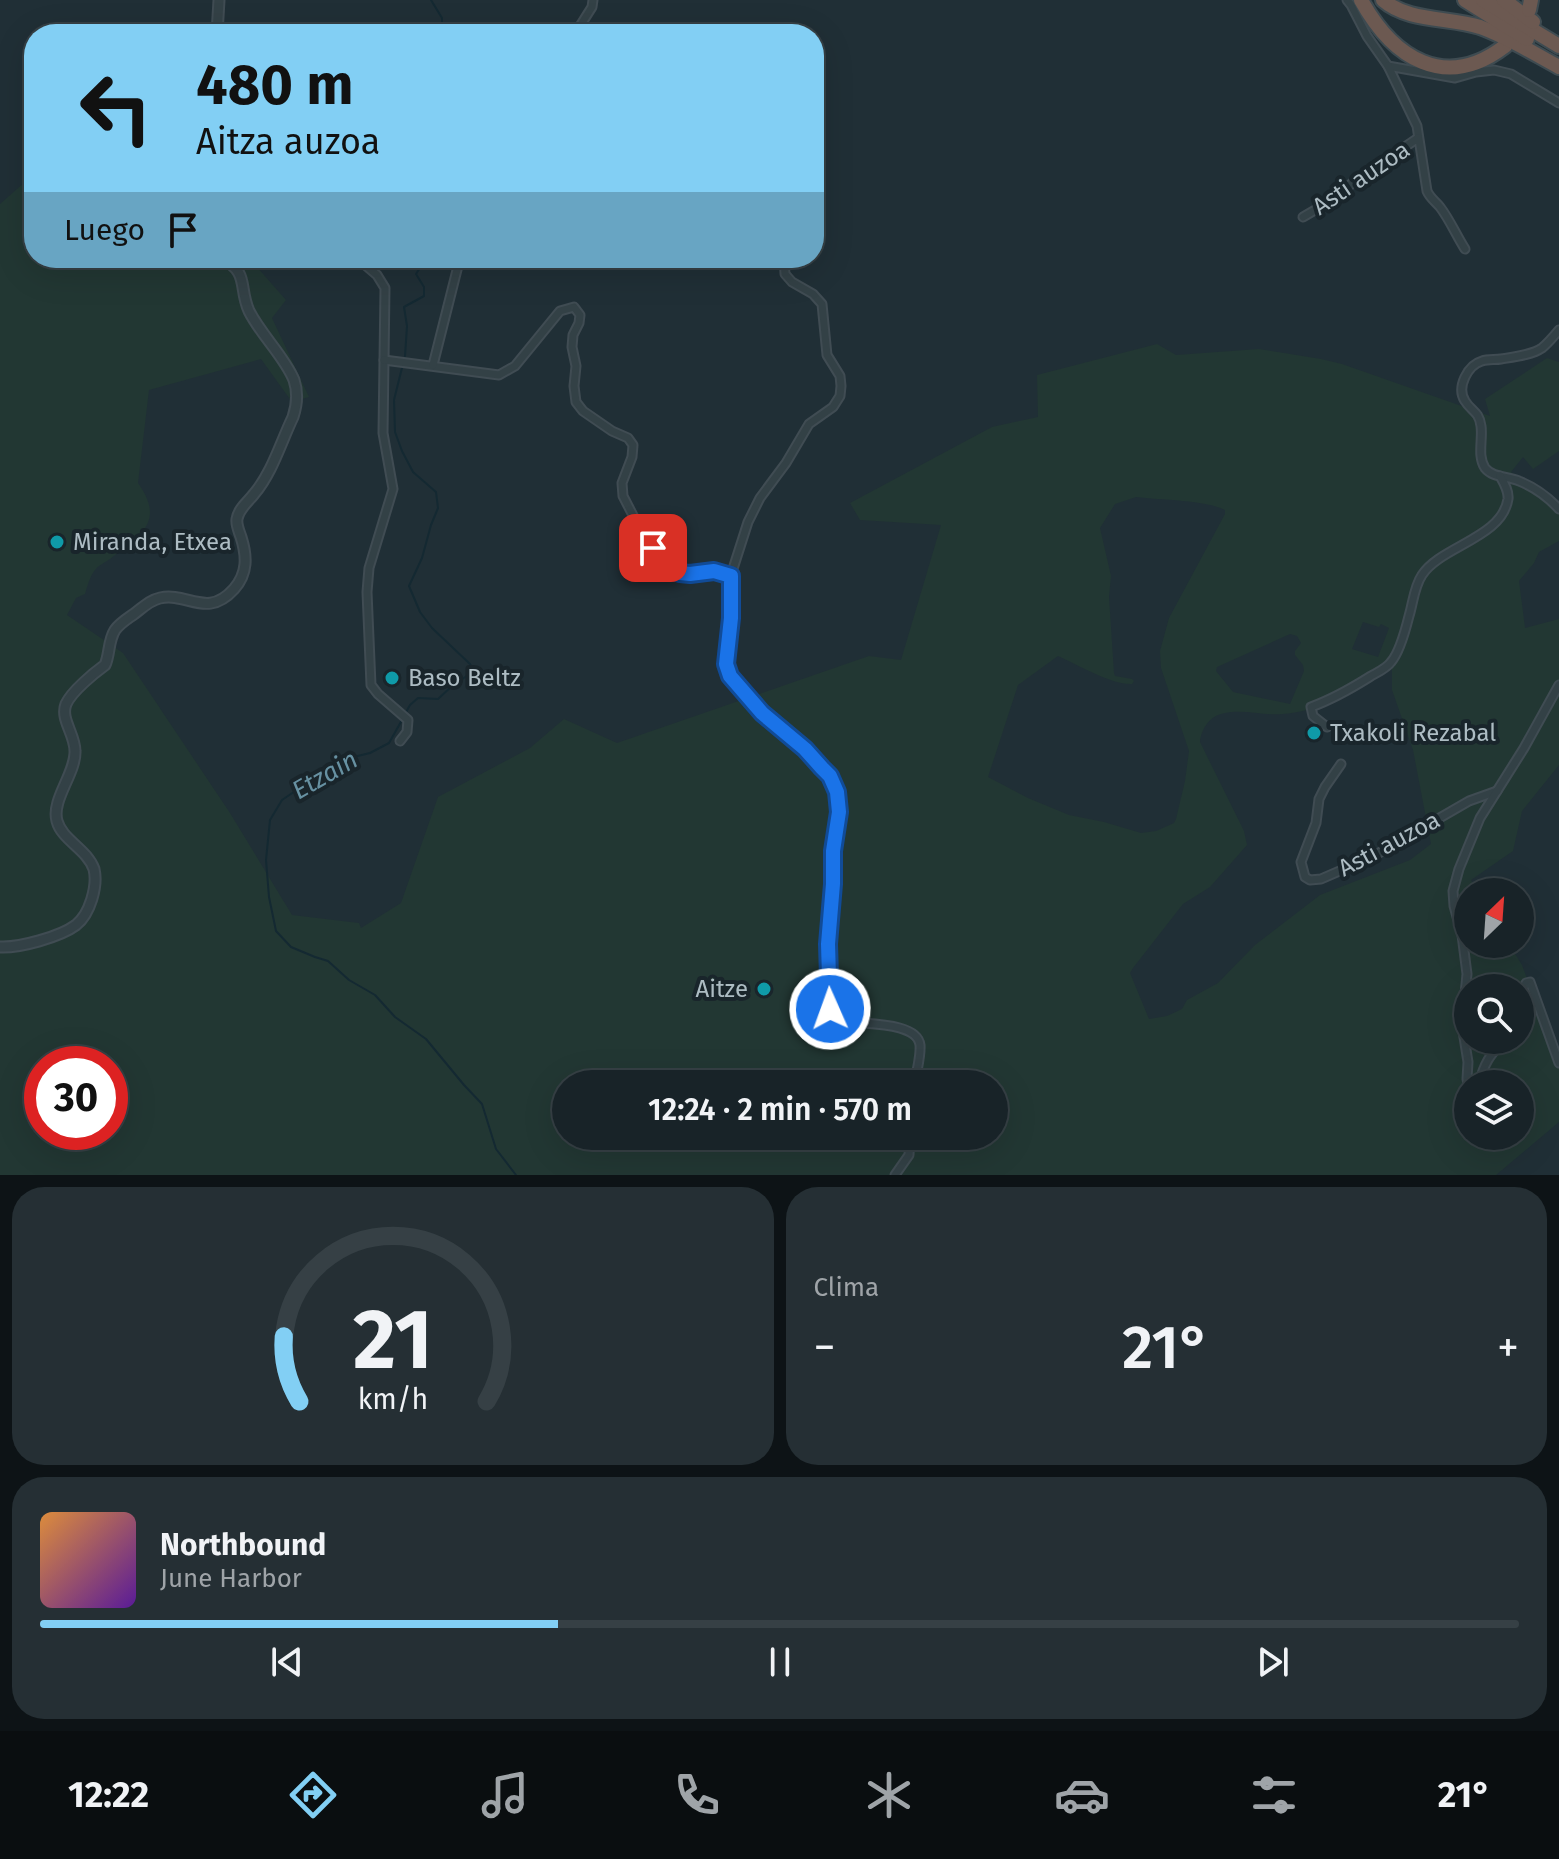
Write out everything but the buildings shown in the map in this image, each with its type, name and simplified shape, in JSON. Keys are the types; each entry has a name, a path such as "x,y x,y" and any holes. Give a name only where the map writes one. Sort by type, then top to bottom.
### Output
{"highway":[{"path":"1361,0 1386,37 1404,53 1428,64 1447,67 1468,65 1486,59 1505,46"},
{"path":"1383,0 1409,13 1492,32 1559,67"},
{"path":"1465,0 1559,58"},
{"path":"1483,0 1559,44"},
{"path":"1504,0 1559,44"}],"street":[{"path":"218,24 219,0"},
{"path":"581,24 594,4 593,0"},
{"name":"Asti auzoa","path":"1347,0 1388,66 1417,126 1427,191 1451,223 1465,249"},
{"path":"1388,66 1455,78 1494,70 1511,74 1559,103"},
{"name":"Asti auzoa","path":"1303,217 1339,196 1352,183 1418,138"},
{"path":"0,947 24,945 62,933 82,918 94,894 94,869 88,856 57,822 57,806 76,751 65,718 64,708 69,698 105,665 113,633 120,624 153,600 174,597 209,604 231,592 244,573 245,550 237,517 240,509 264,481 293,417 297,395 290,372 249,311 237,268"},
{"path":"369,268 385,288 383,433 393,489 369,568 367,592 371,685 404,716 407,732 400,741"},
{"path":"433,365 457,268"},
{"path":"785,268 785,274 792,282 813,294 822,304 827,355 840,376 840,396 833,407 809,424 760,498 748,522 731,576 732,605 726,664 730,676 762,713 805,749 830,776 837,792 839,812 833,851 828,944 830,1009 842,1021 872,1022 915,1035 920,1042 917,1070"},
{"path":"384,360 499,375 515,366 560,311 574,307 580,315 572,347 576,366 576,402 583,411 628,438 633,445 622,483 623,496 640,529 666,567 680,573 714,571 731,576"},
{"path":"1559,330 1535,352 1483,360 1473,366 1463,380 1462,394 1464,401 1478,414 1485,467 1492,474 1524,483 1559,509"},
{"path":"1327,727 1313,716 1311,707 1350,690 1389,665 1409,618 1412,599 1422,575 1435,561 1495,522 1503,511 1508,498 1500,476"},
{"name":"Asti auzoa","path":"1468,1070 1462,1025 1467,974 1453,891 1480,818 1559,685"},
{"name":"Asti auzoa","path":"1341,764 1319,799 1316,823 1301,862 1305,877 1310,880 1321,879 1372,857 1469,801 1497,791"},
{"path":"1534,993 1559,1063"},
{"path":"895,1175 909,1150"}],"green space":[{"path":"24,183 24,268 258,268 286,300 272,318 309,397 292,402 261,359 149,390 138,483 150,508 146,527 131,543 95,570 85,594 76,598 67,615 123,653 230,813 292,915 359,923 361,928 401,903 438,797 530,748 564,719 617,743 869,656 901,660 941,525 860,520 850,503 992,427 1038,417 1037,375 1157,344 1176,355 1259,349 1342,364 1490,416 1485,399 1547,358 1559,362 1559,451 1533,469 1523,457 1511,472 1559,510 1559,541 1539,552 1519,581 1525,628 1559,619 1559,765 1522,811 1513,851 1474,878 1454,878 1454,958 1518,958 1525,974 1454,974 1454,1054 1534,1054 1534,997 1559,1065 1559,1122 1534,1143 1534,1070 1454,1070 1454,1150 1526,1150 1496,1175 0,1175 0,204","holes":["1136,497 1195,502 1225,510 1169,618 1160,651 1161,668 1189,751 1176,819 1174,823 1156,831 1141,833 1069,815 988,777 1018,685 1058,656 1115,681 1132,684 1134,681 1115,676 1114,673 1109,597 1111,576 1100,528 1115,504","1363,622 1389,628 1378,657 1352,649","1290,634 1297,636 1301,643 1295,655 1304,671 1290,704 1233,692 1216,671 1217,667","1392,669 1392,690 1413,750 1431,844 1410,860 1320,895 1255,945 1218,983 1187,1000 1182,1009 1149,1019 1130,973 1183,904 1210,887 1247,845 1244,831 1200,742 1206,725 1213,718 1229,712 1283,714 1312,709"]}],"waterway":[{"name":"Etzain","path":"431,0 442,18 442,24"},
{"name":"Etzain","path":"405,356 407,326 404,307 424,296 424,287 416,274 420,268"},
{"name":"Etzain","path":"402,368 394,400 395,432 413,472 436,492 438,508 422,558 409,586 420,612 432,628 474,671 438,699 418,698 405,714"},
{"name":"Etzain","path":"402,720 389,743 370,753 341,760 282,800 270,820 266,860 276,931 291,947 328,961 349,980 375,995 395,1017 426,1039 482,1104 496,1149 516,1175"}],"place":[{"name":"Miranda, Etxea","path":"57,542"},
{"name":"Baso Beltz","path":"392,678"},
{"name":"Txakoli Rezabal","path":"1314,733"},
{"name":"Aitze","path":"764,989"}],"route":[{"path":"653,548 666,567 680,573 714,571 731,576 733,592 726,664 730,676 762,713 805,749 830,776 837,792 839,812 833,851 828,944 830,1009"}]}
